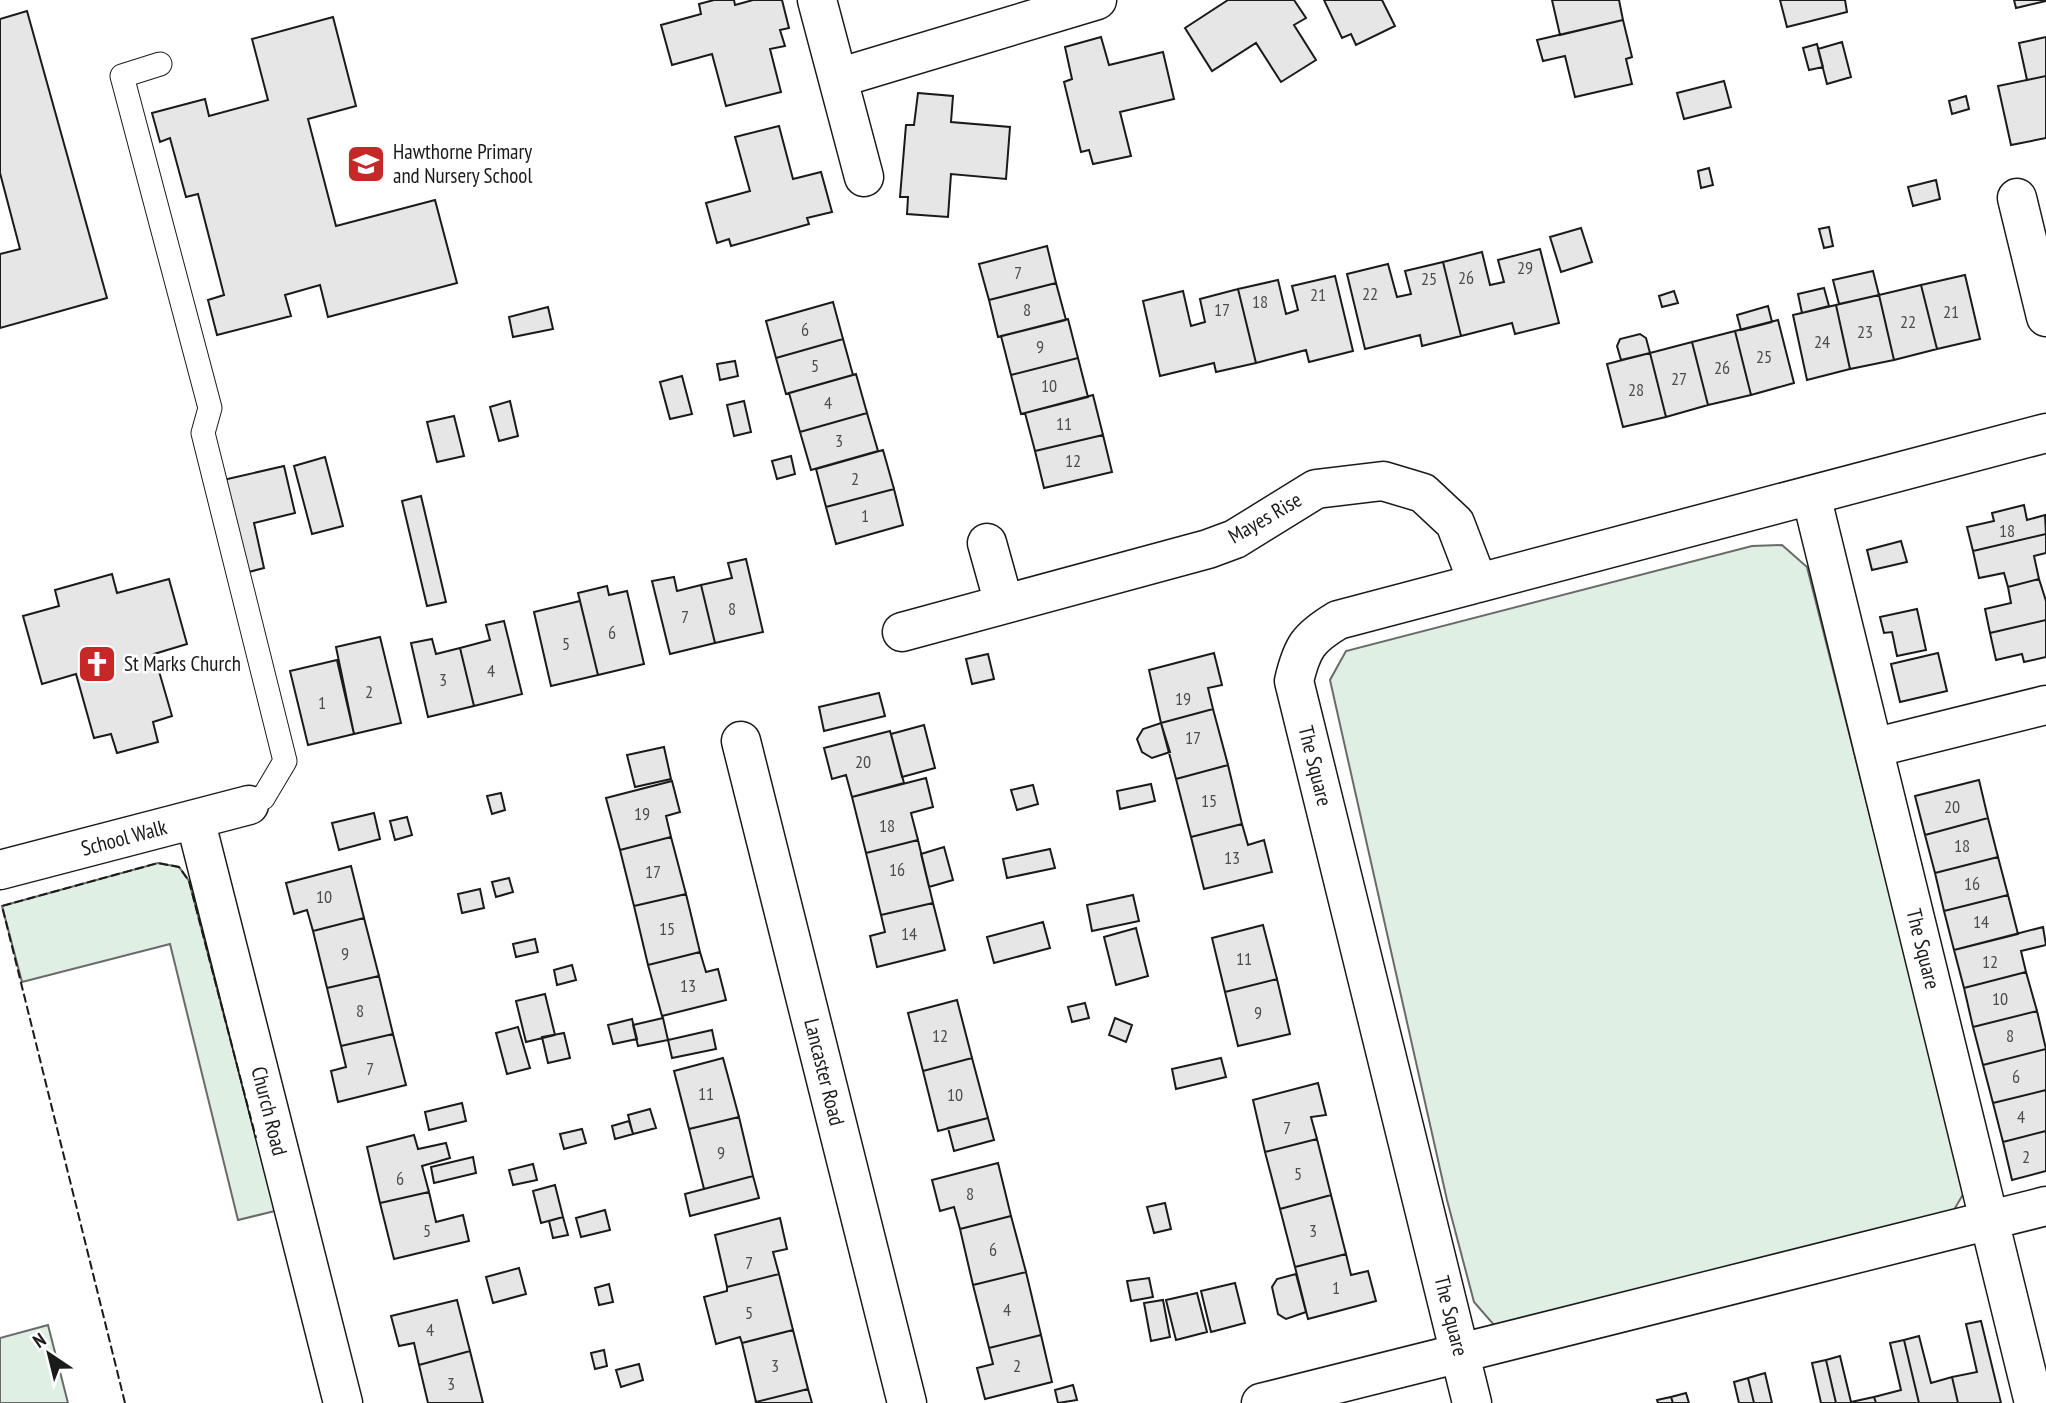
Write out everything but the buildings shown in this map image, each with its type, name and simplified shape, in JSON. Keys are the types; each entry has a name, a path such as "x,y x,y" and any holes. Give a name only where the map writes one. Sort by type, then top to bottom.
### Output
{"street":[{"path":"817,0 864,177"},
{"path":"838,78 1097,0"},
{"path":"2017,198 2046,317"},
{"name":"The Square","path":"1472,1403 1294,681 1301,652 1316,634 1338,620 2046,433"},
{"name":"Mayes Rise","path":"902,632 1235,539 1316,489 1383,481 1423,494 1455,523 1478,583"},
{"name":"The Square","path":"1811,495 2034,1403"},
{"path":"987,544 1004,604"},
{"path":"1873,748 2046,705"},
{"name":"Lancaster Road","path":"741,741 907,1403"},
{"name":"School Walk","path":"0,870 249,805"},
{"name":"Church Road","path":"195,820 343,1403"},
{"path":"1261,1403 2046,1206"}],"lane":[{"path":"160,64 122,76 210,408 203,433 285,761 263,798 249,805"}],"green space":[{"path":"1782,545 1807,567 1965,1191 1951,1215 1494,1325 1474,1302 1447,1200 1330,680 1346,651 1752,546"},
{"path":"158,863 179,867 189,881 275,1211 238,1220 170,944 22,982 2,906"},
{"path":"48,1325 68,1403 0,1403 0,1338"}],"fence":[{"path":"125,1403 2,906 158,863 179,867 189,881 256,1138"}],"place":[{"name":"Hawthorne Primary and Nursery School","path":"366,164"},
{"name":"St Marks Church","path":"97,664"}]}
